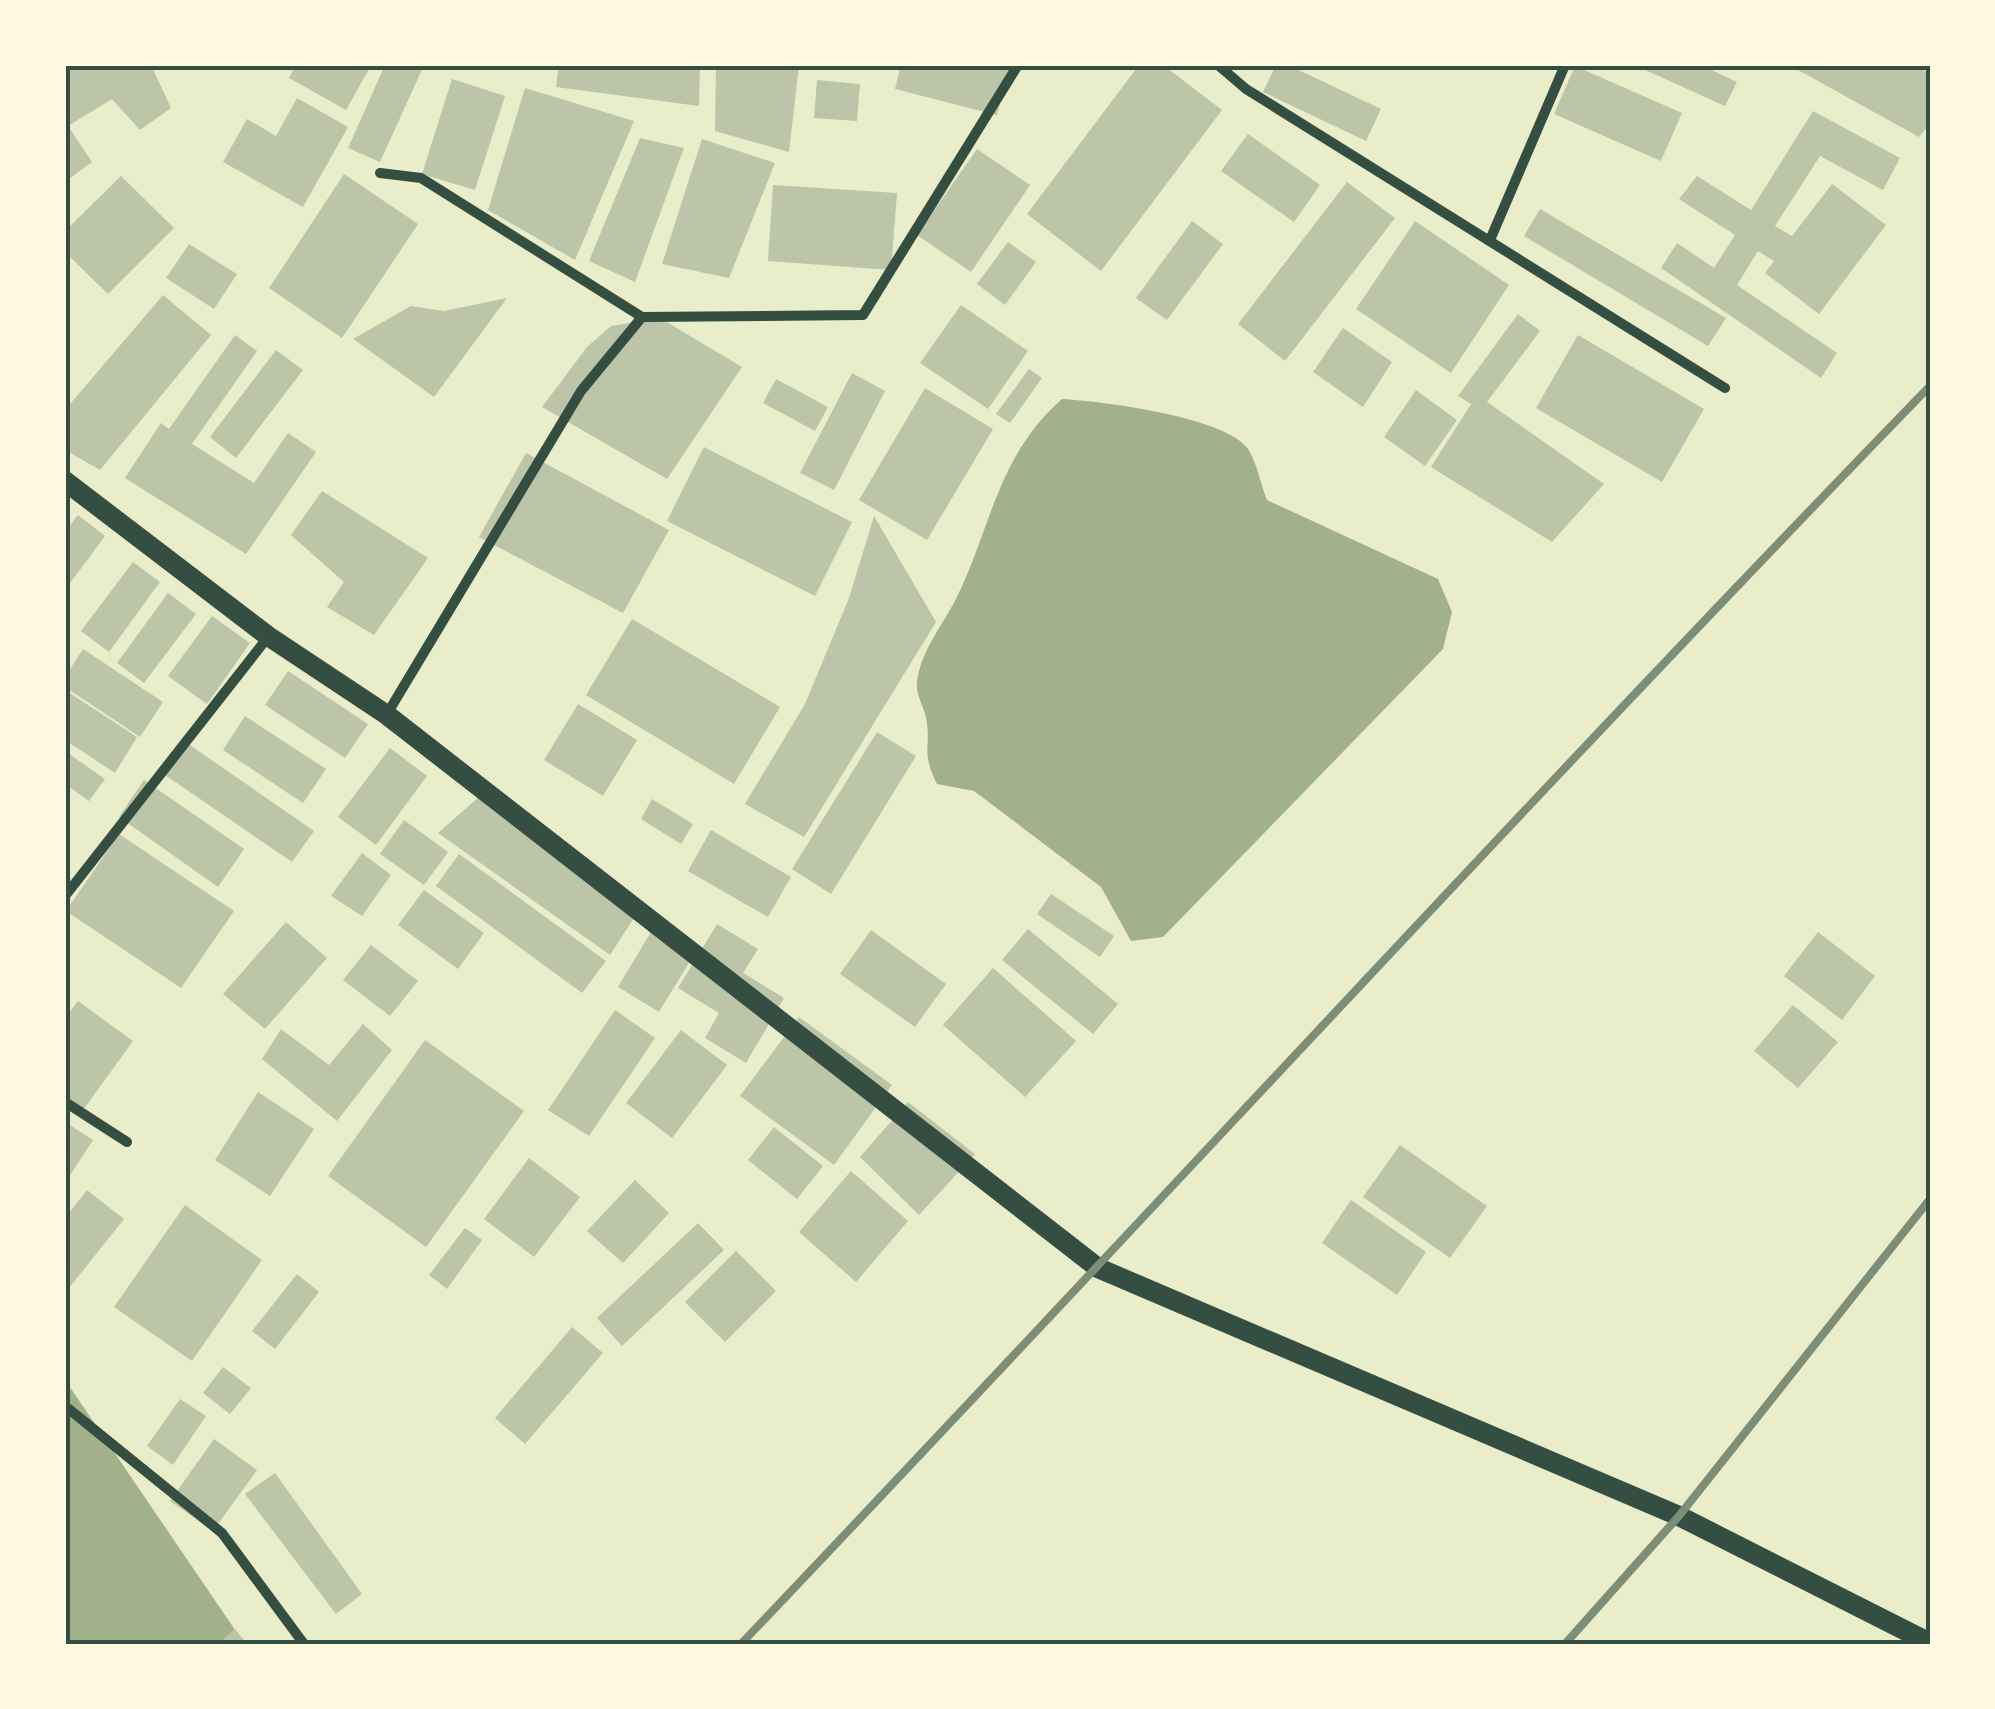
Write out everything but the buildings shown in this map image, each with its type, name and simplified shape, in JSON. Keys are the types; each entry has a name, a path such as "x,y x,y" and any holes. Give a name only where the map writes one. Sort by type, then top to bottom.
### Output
{"main road":[{"path":"65,482 268,636 386,715 1098,1268 1679,1516 1930,1643"}],"street":[{"path":"380,172 421,178 642,317 863,315 1018,65"},
{"path":"1218,65 1246,89 1726,388"},
{"path":"1490,240 1564,65"},
{"path":"386,715 582,392 642,317"},
{"path":"65,896 268,636"},
{"path":"65,1102 126,1142"},
{"path":"65,1406 222,1533 304,1644"}],"shaded area":[{"path":"1062,399 1161,413 1236,438 1251,455 1267,500 1438,579 1452,612 1443,649 1163,937 1131,941 1101,887 974,791 937,784 929,764 926,718 917,686 923,660 956,599 1009,468 1040,421"},
{"path":"65,1380 244,1643 244,1644 65,1644"}],"railway":[{"path":"741,1644 1930,386"},
{"path":"1565,1644 1679,1516 1930,1199"}]}
